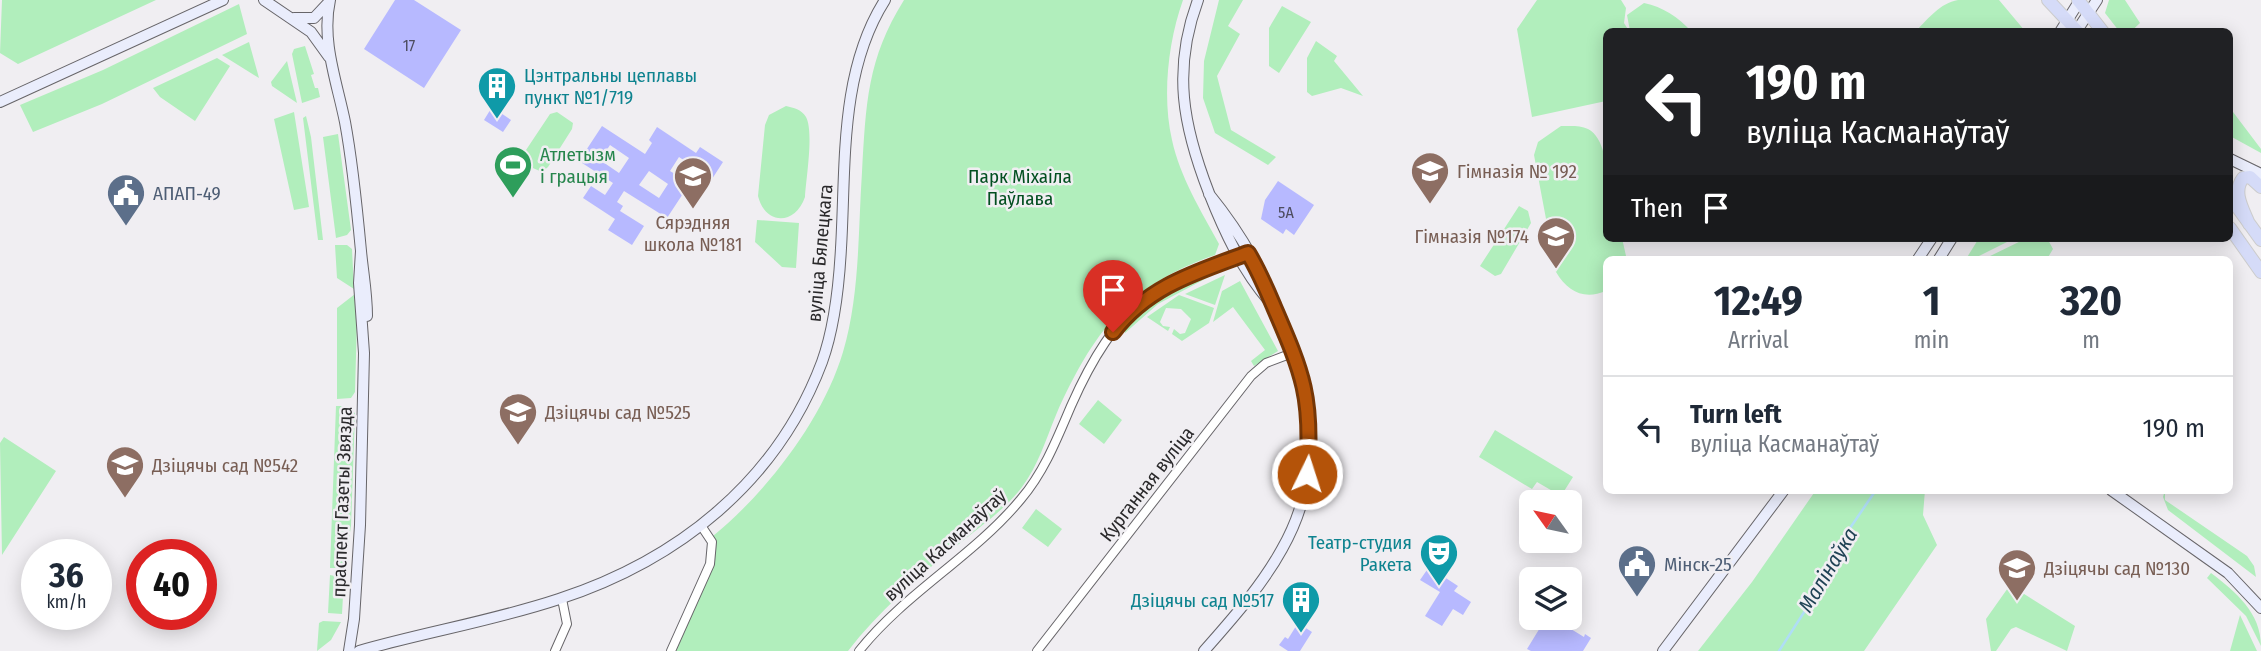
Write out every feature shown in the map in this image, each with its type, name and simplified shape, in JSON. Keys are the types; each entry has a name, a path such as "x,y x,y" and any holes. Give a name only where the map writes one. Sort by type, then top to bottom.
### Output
{"main road":[{"path":"2048,0 2064,26"},
{"path":"2079,1 2100,28"},
{"path":"2249,224 2239,198 2239,185 2246,177 2261,187"},
{"path":"2233,201 2261,240"},
{"path":"2233,232 2261,272"}],"street":[{"path":"0,102 223,0"},
{"name":"праспект Газеты Звязда","path":"264,0 312,33 330,59"},
{"name":"вуліца Бялецкага","path":"359,651 505,616 562,598 637,565 702,527 733,500 758,470 799,409 822,361 840,279 849,112 853,85 867,36 885,0"},
{"path":"1198,0 1186,45 1182,94 1187,129 1216,215 1244,255 1260,290 1273,306 1295,352 1307,397 1310,424 1307,474 1299,510 1283,549 1204,651"},
{"path":"2079,28 2097,0"},
{"path":"288,15 301,19 314,18 330,1"},
{"name":"праспект Газеты Звязда","path":"330,1 330,59 346,132 367,303 359,538 349,651"},
{"path":"2064,26 2079,1"},
{"path":"2233,160 2261,174"},
{"name":"вуліца Касманаўтаў","path":"859,651 892,615 1021,500 1047,461 1087,371 1119,324 1137,306 1172,282 1244,255"},
{"name":"Курганная вуліца","path":"1037,651 1251,376 1266,363 1295,352"},
{"path":"1663,651 1781,494"},
{"path":"2117,494 2228,573 2261,608"},
{"path":"671,651 710,564 712,542 702,527"},
{"path":"555,651 567,624 562,598"}],"green space":[{"path":"2,0 156,0 18,64 0,53"},
{"name":"Парк Міхаіла Паўлава","path":"904,0 1183,0 1170,51 1167,88 1169,123 1176,154 1186,180 1219,244 1215,255 1159,281 1117,315 1084,359 1028,479 1015,496 898,596 848,651 676,651 714,563 713,536 753,498 791,453 822,403 843,352 853,308 867,103 882,42"},
{"path":"1219,0 1243,0 1228,26 1240,34 1217,76 1231,130 1276,157 1268,165 1215,133 1203,98 1204,61"},
{"path":"1537,0 1621,0 1626,8 1624,23 1627,28 1603,28 1603,102 1532,117 1517,29"},
{"path":"1999,0 2022,28 1919,28 1940,8 1952,2"},
{"path":"2109,0 2125,0 2140,23 2134,28 2117,28 2105,13"},
{"path":"1644,3 1670,13 1688,28 1629,28 1627,15"},
{"path":"239,4 247,34 102,104 33,132 20,105 103,70"},
{"path":"1282,6 1311,22 1279,73 1269,66 1269,28"},
{"path":"1316,41 1337,56 1334,61 1363,96 1341,88 1312,96 1307,92 1307,58"},
{"path":"249,42 259,78 222,55"},
{"path":"305,46 314,74 311,75 320,97 302,103 292,54 294,49"},
{"path":"217,58 230,66 195,121 160,97 153,88"},
{"path":"287,61 297,103 272,86 271,82"},
{"path":"786,106 795,108 806,117 809,144 805,197 794,213 780,218 767,212 758,196 765,125 769,115"},
{"path":"294,112 309,207 294,210 274,119"},
{"path":"557,112 573,123 572,129 542,172 526,165 524,153 550,114"},
{"path":"2233,112 2261,149 2261,153 2233,138"},
{"path":"306,116 311,137 323,240 318,240 303,118"},
{"path":"1561,126 1578,126 1588,129 1597,137 1602,148 1603,242 1623,242 1626,256 1603,256 1603,292 1591,295 1577,292 1566,285 1556,272 1534,155 1538,142"},
{"path":"338,134 351,230 347,235 336,238 323,137"},
{"path":"1519,206 1528,211 1531,223 1501,274 1495,276 1480,266"},
{"path":"757,220 799,223 796,268 782,267 755,242"},
{"path":"1977,242 2007,242 1979,256 1968,256"},
{"path":"2019,242 2049,242 2053,249 2049,256 1990,256"},
{"path":"335,245 347,245 352,249 354,289 337,278"},
{"path":"1220,271 1158,304 1125,333 1125,327 1131,320 1163,294"},
{"path":"1225,275 1215,305 1185,294"},
{"path":"1240,281 1278,351 1254,366 1251,361 1265,350 1233,307 1213,322 1222,291"},
{"path":"355,294 355,392 351,398 337,399 337,308"},
{"path":"1179,295 1214,308 1209,323 1182,341 1172,334 1174,329 1180,334 1185,333 1191,319 1181,309 1166,308 1160,322 1163,326 1170,327 1168,331 1147,317"},
{"path":"1098,400 1122,420 1104,444 1079,424"},
{"path":"336,406 347,406 355,413 351,526 345,565 341,568 330,568"},
{"path":"1495,430 1573,477 1565,490 1551,490 1537,482 1532,489 1479,457"},
{"path":"4,437 56,471 2,555 0,443"},
{"path":"1813,494 1925,494 1923,515 1937,545 1864,651 1698,651 1752,582"},
{"path":"2165,494 2165,500 2247,556 2254,566 2256,577 2168,510 2163,497"},
{"path":"1036,509 1062,529 1048,547 1022,528"},
{"path":"2211,573 2238,596 2252,613 2260,634 2261,646 2246,616 2207,578"},
{"path":"330,575 344,578 342,614 328,613"},
{"name":"Дзіцячы сад №130","path":"2010,585 2075,626 2067,651 2016,627 2011,629 1996,651 1991,651 1986,619"},
{"path":"2240,615 2257,651 2230,651"},
{"path":"341,622 331,640 317,651 319,623"}],"building":[{"path":"395,0 414,0 461,30 424,88 364,49"},
{"name":"Цэнтральны цеплавы пункт №1/719","path":"492,107 511,120 503,132 484,120"},
{"path":"602,126 645,154 657,127 696,153 700,147 723,162 712,179 679,157 670,171 690,183 667,218 624,191 617,202 623,206 620,211 644,226 632,245 608,230 615,219 583,198 591,186 605,195 613,183 579,161","holes":["610,145 629,158 619,173 600,160","649,171 668,184 659,198 639,185"]},
{"path":"1278,181 1314,205 1294,235 1286,229 1283,234 1261,219 1265,200"},
{"path":"1429,567 1458,586 1454,591 1471,602 1463,615 1453,609 1442,626 1425,616 1440,592 1420,580"},
{"name":"Дзіцячы сад №517","path":"1298,623 1312,632 1300,651 1288,651 1279,645 1285,637 1288,639"},
{"path":"1539,630 1573,630 1591,638 1583,651 1527,649"}],"waterway":[{"name":"Малінаўка","path":"1779,651 1810,603 1846,534 1873,494"}],"place":[{"name":"Цэнтральны цеплавы пункт №1/719","path":"497,120"},
{"name":"Атлетызм і грацыя","path":"513,199"},
{"name":"Гімназія № 192","path":"1430,205"},
{"name":"Сярэдняя школа №181","path":"693,210"},
{"name":"АПАП-49","path":"126,227"},
{"name":"Гімназія №174","path":"1556,270"},
{"name":"Дзіцячы сад №525","path":"518,446"},
{"name":"Дзіцячы сад №542","path":"125,499"},
{"name":"Театр-студия Ракета","path":"1439,587"},
{"name":"Мінск-25","path":"1637,598"},
{"name":"Дзіцячы сад №130","path":"2017,602"},
{"name":"Дзіцячы сад №517","path":"1301,634"}],"route":[{"path":"1113,332 1154,292 1172,282 1248,253 1267,286 1303,375 1310,424 1307,474"}]}
